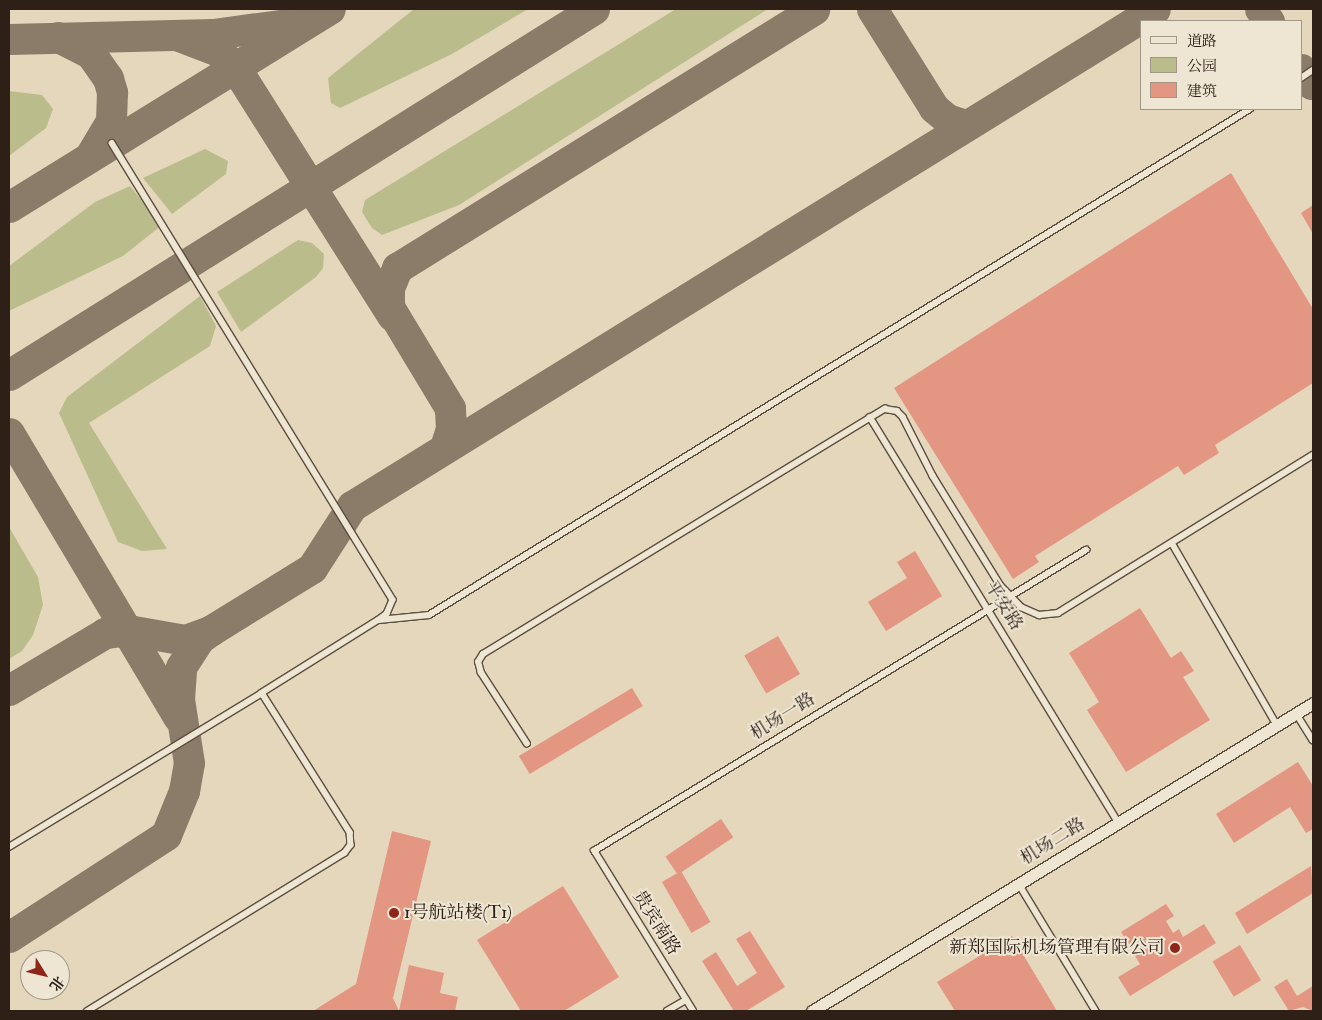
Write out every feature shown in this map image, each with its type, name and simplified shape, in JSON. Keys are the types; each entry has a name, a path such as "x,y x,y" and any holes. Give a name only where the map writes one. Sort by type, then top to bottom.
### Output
{"street":[{"name":"机场二路","path":"812,1011 1313,702"}],"lane":[{"path":"1302,77 1313,70"},
{"path":"379,620 429,615 1248,110"},
{"path":"9,847 379,620 392,606 390,592 112,143"},
{"path":"527,744 480,673 478,662 483,654 885,409 900,413 933,476 1010,596 1027,611 1051,616 1172,543 1313,454"},
{"name":"平安路","path":"870,417 1118,822"},
{"path":"1172,543 1277,725"},
{"name":"机场一路","path":"594,851 1086,550"},
{"path":"88,1011 349,850 350,832 262,693"},
{"path":"1296,713 1313,740"},
{"name":"贵宾南路","path":"594,851 693,1011"},
{"path":"1019,884 1096,1011"},
{"path":"667,1011 686,1000"}],"green space":[{"path":"414,9 528,9 452,54 340,108 331,103 328,78"},
{"path":"676,9 768,9 459,205 382,235 372,228 362,212 365,200"},
{"path":"9,91 42,95 53,109 46,128 9,156"},
{"path":"205,149 228,161 226,174 172,214 143,178"},
{"path":"130,186 162,225 123,256 9,311 9,266 95,202"},
{"path":"298,240 312,243 324,254 323,268 316,277 241,332 217,292"},
{"path":"200,296 216,326 210,346 89,423 167,549 142,551 118,542 59,413 67,397"},
{"path":"9,527 38,577 43,605 33,635 22,651 9,659"}],"building":[{"path":"1231,173 1313,309 1313,383 1215,445 1219,453 1184,475 1178,466 1035,556 1039,562 1013,579 894,388"},
{"path":"1313,205 1313,234 1301,213"},
{"path":"915,551 942,596 886,631 868,602 907,578 897,562"},
{"path":"1140,608 1171,658 1181,651 1194,671 1183,677 1210,720 1126,772 1087,710 1099,702 1069,653"},
{"path":"778,636 800,674 766,694 744,656"},
{"path":"632,688 643,706 530,774 519,756"},
{"path":"1298,762 1313,786 1313,829 1306,833 1290,807 1234,843 1216,814"},
{"path":"721,819 733,837 678,875 665,856"},
{"name":"1号航站楼(T1)","path":"392,831 431,841 393,998 399,1011 313,1011 356,984"},
{"path":"1311,866 1313,893 1247,934 1235,913"},
{"path":"681,871 710,922 691,933 662,882"},
{"path":"563,886 619,977 564,1011 521,1011 477,940"},
{"name":"新郑国际机场管理有限公司","path":"1166,904 1174,916 1166,921 1173,933 1179,929 1183,937 1204,924 1216,943 1130,996 1118,977 1140,964 1135,956 1144,951 1136,939 1129,944 1121,932"},
{"path":"750,931 785,987 746,1011 734,1011 702,961 716,952 737,986 757,973 736,939"},
{"path":"1012,936 1057,1011 955,1011 937,982"},
{"path":"1240,945 1261,980 1234,997 1213,961"},
{"path":"409,965 444,973 440,993 458,997 455,1011 399,1011"},
{"path":"1287,979 1297,996 1313,986 1313,1011 1303,1007 1289,1011 1274,987"}],"taxiway":[{"path":"9,207 330,9"},
{"path":"9,375 594,9"},
{"path":"445,447 451,429 450,408 389,307 389,288 397,268 814,9"},
{"path":"872,9 934,108 947,119 966,125"},
{"path":"9,690 105,633 128,630 185,640 210,631 312,568 352,506 1155,9"},
{"path":"1260,9 1268,20"},
{"path":"9,39 213,34 294,23"},
{"path":"179,36 218,51 235,67 392,315"},
{"path":"58,37 91,54 108,78 112,92 111,121 91,154"},
{"path":"1302,70 1311,84"},
{"path":"9,433 178,717"},
{"path":"9,937 166,835 184,791 189,763 179,699 181,667 199,639 210,631"}],"place":[{"name":"1号航站楼(T1)","path":"394,913"},
{"name":"新郑国际机场管理有限公司","path":"1175,948"}]}
